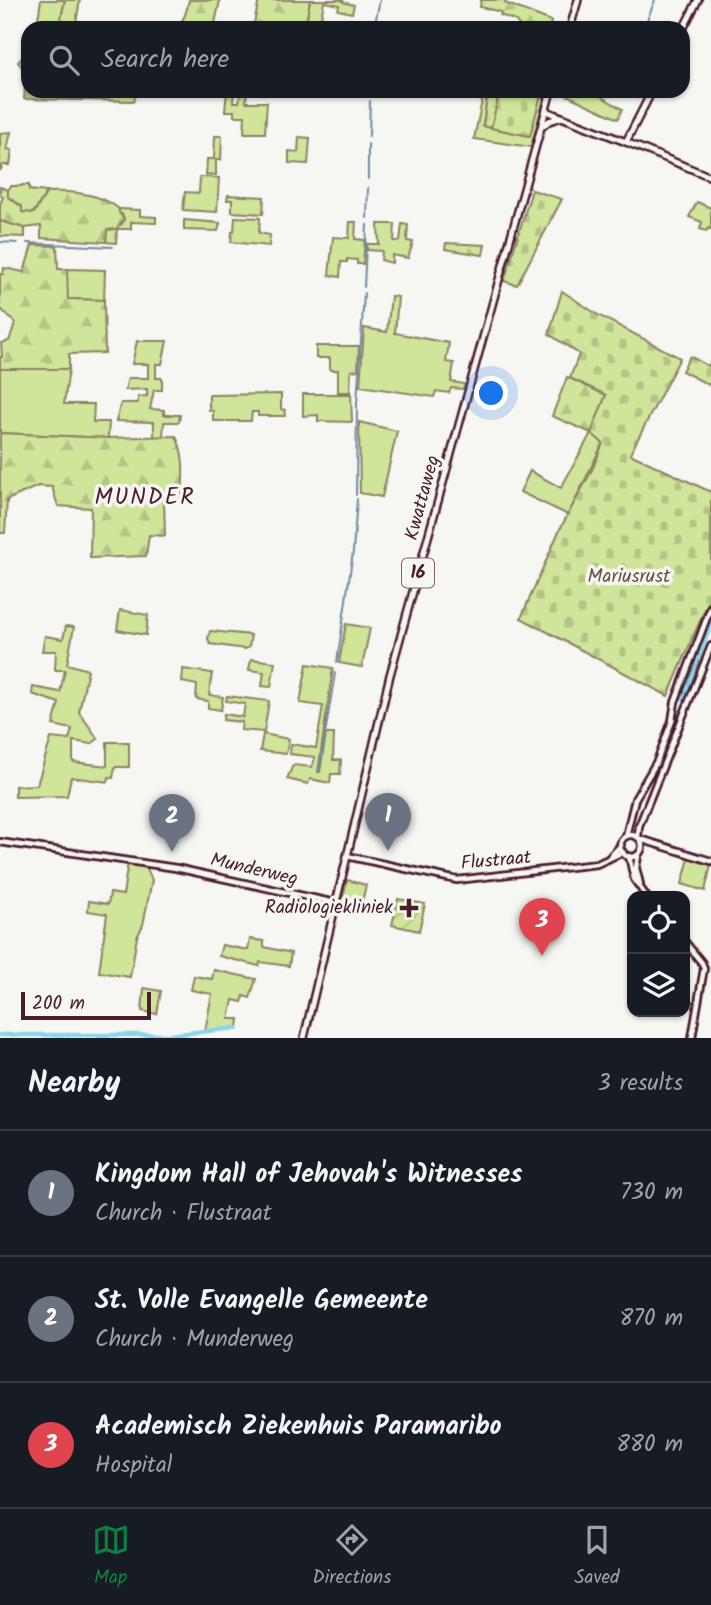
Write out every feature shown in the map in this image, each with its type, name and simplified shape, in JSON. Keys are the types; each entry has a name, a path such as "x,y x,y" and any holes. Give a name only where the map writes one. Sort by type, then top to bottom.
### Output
{"main road":[{"path":"572,21 579,0"},
{"path":"687,21 698,0"},
{"name":"Kwattaweg","path":"304,1038 390,675 549,98"},
{"path":"626,142 648,98"},
{"path":"546,111 711,177"},
{"path":"540,132 549,121 562,117"}],"street":[{"path":"608,859 626,836 635,799 657,761 672,721 675,702 711,607"},
{"path":"644,891 636,868 640,851 637,829 711,646"},
{"path":"626,836 711,861"},
{"name":"Munderweg","path":"0,842 176,868 335,903"},
{"path":"621,845 623,852 629,856 632,874 643,891"},
{"path":"629,856 649,845 659,845"},
{"name":"Flustraat","path":"346,856 457,880 597,864 623,852"},
{"path":"690,948 704,968 692,1038"}],"green space":[{"path":"41,0 65,0 60,21 38,19"},
{"path":"65,0 80,0 76,21 60,21"},
{"path":"189,0 220,0 216,21 181,21"},
{"path":"259,0 310,0 306,21 254,21"},
{"path":"310,0 343,0 354,5 352,13 338,10 339,5 324,2 320,21 306,21"},
{"path":"481,0 506,0 505,3 551,21 516,21 500,15 501,12 480,7"},
{"path":"24,98 135,98 134,101"},
{"path":"226,98 233,98 233,102 246,98 246,102 267,102 265,133 244,133 245,116 234,116 234,111 225,111"},
{"path":"483,98 487,98 483,126 529,136 540,98 544,98 531,147 474,139"},
{"path":"487,98 498,98 491,128 483,126"},
{"path":"498,98 540,98 530,136 491,128"},
{"path":"573,98 604,98 622,109 618,119"},
{"path":"11,132 7,149 12,150 10,165 3,165 0,171 0,133"},
{"path":"215,136 222,136 221,160 216,160 216,175 206,174 207,159 214,159"},
{"path":"299,137 310,138 308,164 289,163 289,151 298,152"},
{"path":"200,177 219,178 217,212 183,210 185,192 199,193"},
{"path":"29,185 29,190 47,192 33,213 22,212 22,206 8,197 11,186"},
{"path":"0,187 8,190 8,197 22,207 22,212 34,213 47,192 66,192 103,199 119,209 124,219 116,229 107,230 106,242 41,238 41,226 25,228 0,221 0,204 3,197"},
{"path":"532,190 562,199 517,285 504,281"},
{"path":"228,195 264,197 263,214 232,212 232,200 227,200"},
{"path":"697,202 711,208 711,229 708,228 707,231 700,229 702,222 689,217"},
{"path":"119,209 140,210 140,216 156,217 156,223 131,222 131,229 117,229 116,243 106,242 107,230 122,224 124,219 122,214 119,214"},
{"path":"235,217 260,218 259,233 270,235 269,246 231,242"},
{"path":"184,220 220,223 218,231 184,230"},
{"path":"0,221 25,228 25,237 0,236"},
{"path":"350,222 356,222 355,239 365,240 363,264 347,259 347,262 341,262 340,277 329,275 333,237 349,238"},
{"path":"378,224 395,224 394,241 400,241 402,224 408,225 407,241 413,242 408,258 392,255 392,263 381,260 382,251 367,250 367,244 379,244"},
{"path":"446,243 485,245 483,255 445,249"},
{"path":"32,245 57,246 58,269 67,269 68,299 104,300 105,353 69,354 69,369 0,369 1,343 9,341 15,323 0,308 0,274 3,274 4,268 24,272"},
{"path":"67,269 105,270 104,300 67,299"},
{"name":"Mariusrust","path":"562,291 598,315 680,358 630,454 711,492 711,595 668,696 521,618 559,531 592,470 603,443 591,433 606,395 570,378 579,354 549,334"},
{"path":"391,296 398,297 395,333 449,343 446,362 454,363 451,382 465,384 463,389 451,388 449,393 436,391 434,397 360,386 364,328 387,332"},
{"path":"137,341 167,341 162,364 156,364 156,378 162,378 162,390 154,390 150,409 164,410 164,415 180,415 179,422 164,422 163,437 154,437 154,422 116,421 121,403 138,403 138,397 147,396 147,389 125,390 128,378 148,378 148,364 132,364"},
{"path":"316,346 359,346 358,370 351,371 350,392 338,392 338,370 330,370 330,358 316,358"},
{"path":"690,356 708,366 711,361 711,386 682,371"},
{"path":"0,369 69,369 64,404 94,404 93,422 109,422 108,438 0,433"},
{"path":"567,377 606,395 591,433 552,416"},
{"path":"281,394 281,409 285,410 285,416 258,416 258,412 252,412 251,421 213,421 213,411 209,410 209,395"},
{"path":"303,394 351,394 352,422 318,421 318,415 303,416"},
{"path":"359,422 397,431 382,497 360,493"},
{"path":"0,433 108,438 176,436 183,459 182,499 164,499 165,536 149,535 146,556 90,558 91,508 58,506 52,487 38,486 7,500 5,533 0,533"},
{"path":"591,433 603,443 568,515 520,492 530,471 561,488"},
{"path":"120,610 148,615 146,635 117,630"},
{"path":"346,624 370,628 362,667 339,663"},
{"path":"66,626 74,627 67,664 88,670 79,712 98,739 91,744 73,741 73,762 107,766 107,742 129,742 129,767 115,767 113,778 109,777 108,782 71,777 67,796 15,797 15,786 37,785 51,738 69,740 72,729 53,725 59,703 32,694 33,687 60,692 65,670 55,670 56,651 42,651 45,636 63,639"},
{"path":"210,631 251,635 249,647 245,649 210,644"},
{"path":"251,659 275,662 271,687 262,686 264,672 249,670"},
{"path":"307,664 333,668 318,772 326,734 334,734 333,760 341,760 340,774 331,774 330,783 310,779 308,784 287,779 293,765 312,767 315,757 290,754 291,744 316,748 323,706 300,703"},
{"path":"183,669 212,673 209,695 223,697 221,710 208,708 208,701 196,699 197,685 182,682"},
{"path":"227,696 269,701 264,732 241,730 242,722 223,720 224,714 243,717 245,704 226,701"},
{"path":"263,734 289,739 286,754 260,751"},
{"path":"689,858 711,865 705,891 682,884"},
{"path":"128,862 146,866 152,880 130,977 99,972 107,914 88,911 89,901 108,904 110,893 123,895"},
{"path":"347,880 366,885 362,902 343,897"},
{"name":"Radiologiekliniek","path":"398,899 425,904 419,931 392,925"},
{"path":"250,939 264,941 264,947 291,953 289,966 260,962 259,966 219,956 222,945 248,950"},
{"path":"214,970 256,979 250,998 244,996 242,1002 233,1000 229,1019 239,1019 238,1027 205,1031 212,994 191,990 194,976 212,979"},
{"path":"144,988 161,991 157,1014 142,1011"}],"waterway":[{"path":"376,21 380,0"},
{"path":"647,21 655,0"},
{"path":"369,136 370,101"},
{"path":"368,144 368,179"},
{"path":"367,218 368,187"},
{"path":"364,287 367,225"},
{"path":"0,242 17,243"},
{"path":"27,243 113,247"},
{"path":"356,495 357,403 364,293"},
{"path":"337,662 353,552 357,499"},
{"path":"683,698 711,624"},
{"path":"319,771 335,673"},
{"path":"0,1035 169,1035 237,1028"}],"place":[{"name":"Kingdom Hall of Jehovah's Witnesses","path":"388,851"},
{"name":"St. Volle Evangelle Gemeente","path":"172,852"},
{"name":"Radiologiekliniek","path":"409,908"},
{"name":"Academisch Ziekenhuis Paramaribo","path":"542,956"}],"district":[{"name":"MUNDER","path":"145,498"}]}
